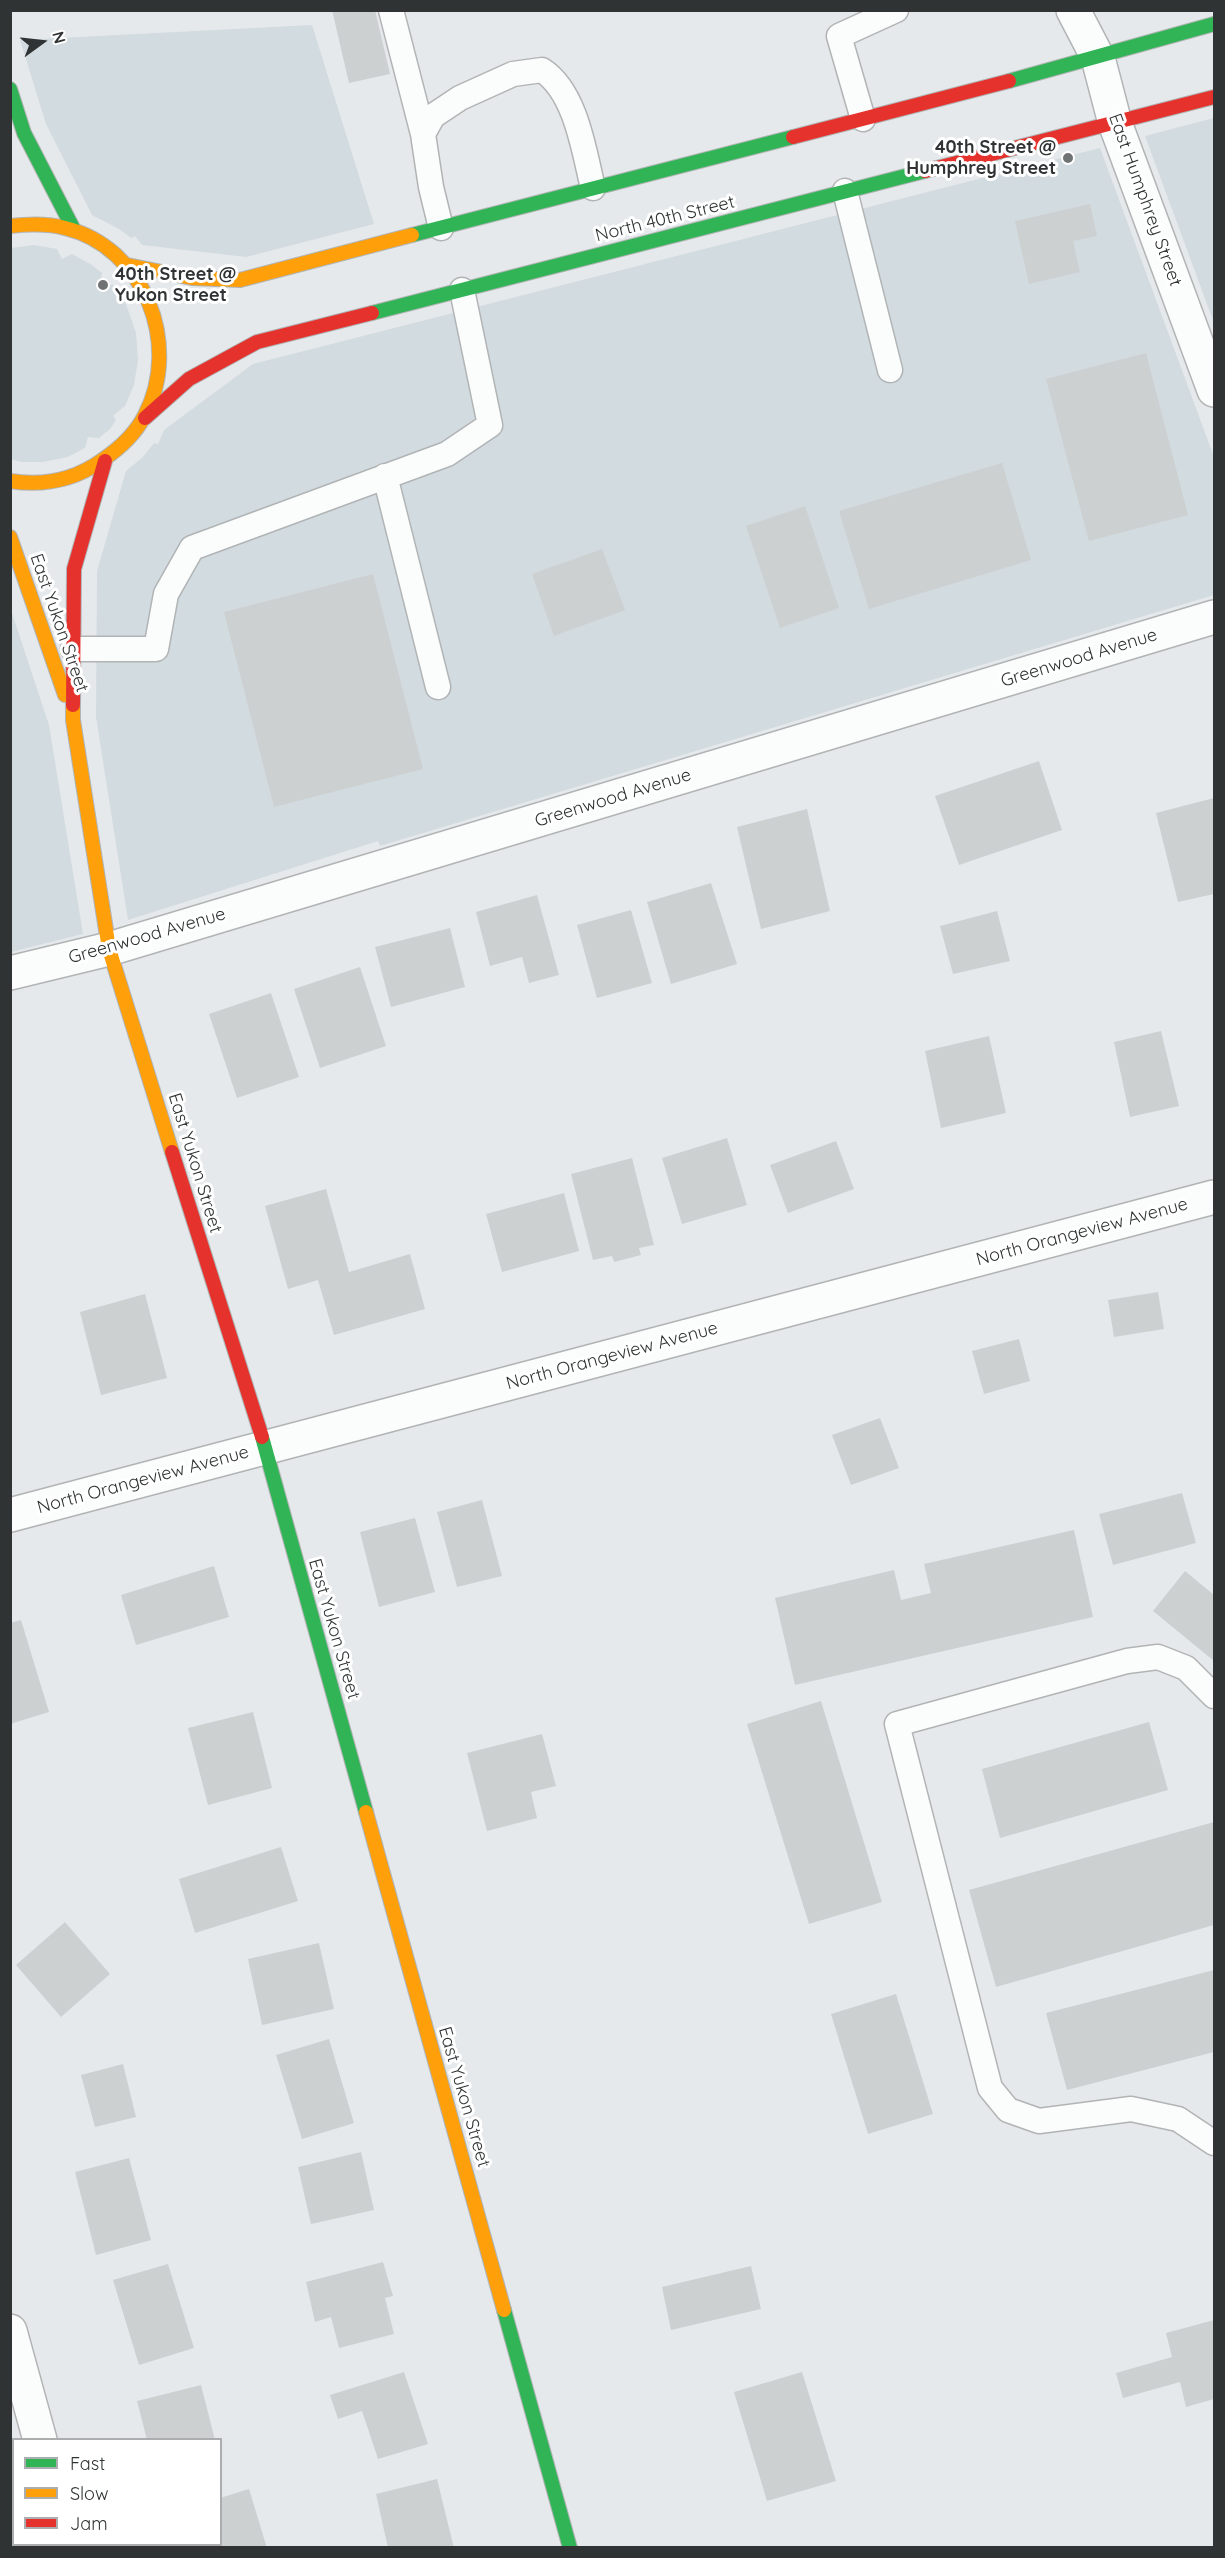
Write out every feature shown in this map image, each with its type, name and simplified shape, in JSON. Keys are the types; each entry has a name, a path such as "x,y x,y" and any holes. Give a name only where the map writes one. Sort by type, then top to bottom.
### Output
{"main road":[{"path":"127,265 192,278 240,280 1098,58 1215,24"},
{"path":"10,89 24,133 74,230"},
{"name":"North 40th Street","path":"145,418 189,379 257,342 1215,97"},
{"path":"10,226 40,223 74,230 103,245 127,265 146,292 158,323 161,355 157,388 145,418 127,442 105,462 78,475 49,483 10,481"},
{"name":"East Yukon Street","path":"105,462 74,570 73,720 109,950 265,1448 570,2547"},
{"name":"East Yukon Street","path":"10,537 73,720"}],"street":[{"name":"East Humphrey Street","path":"1073,10 1098,58 1115,123 1215,390"},
{"name":"Greenwood Avenue","path":"10,973 109,950 1215,617"},
{"name":"North Orangeview Avenue","path":"10,1515 1215,1197"},
{"path":"10,2331 40,2438"}],"lane":[{"path":"391,10 423,134 431,187 441,228"},
{"path":"863,118 839,36 896,10"},
{"path":"423,134 433,116 459,98 513,74 542,70 553,77 568,100 593,188"},
{"path":"845,191 891,370"},
{"path":"73,649 156,649 166,594 192,548 447,454 489,425 462,290"},
{"path":"385,476 438,687"},
{"path":"1214,2141 1178,2119 1131,2109 1039,2121 1008,2110 990,2088 897,1724 1127,1661 1158,1657 1186,1668 1215,1696"}],"shaded area":[{"path":"312,25 374,224 246,257 142,245 135,236 131,238 92,215 46,124 20,40"},
{"path":"1214,118 1214,323 1145,136"},
{"path":"1100,148 1214,457 1214,595 380,846 378,841 128,920 96,717 97,571 126,471 143,457 154,443 158,444 164,430 253,364"},
{"path":"34,245 57,249 62,259 72,254 102,273 100,284 113,285 126,304 136,333 138,360 134,385 125,406 113,416 116,420 110,429 99,438 88,437 85,448 68,457 43,462 21,462 10,459 11,248"},
{"path":"11,610 49,725 83,934 11,952"}],"building":[{"path":"332,10 375,10 390,74 349,83"},
{"path":"1090,204 1097,236 1073,241 1080,272 1029,284 1015,221"},
{"path":"1146,353 1188,515 1089,541 1046,379"},
{"path":"1002,463 1031,560 869,609 839,511"},
{"path":"805,506 839,608 780,628 746,526"},
{"path":"602,549 625,610 554,636 532,574"},
{"path":"373,574 423,769 274,807 224,612"},
{"path":"1039,761 1062,830 959,865 935,796"},
{"path":"1214,798 1214,894 1178,902 1156,813"},
{"path":"807,809 830,911 761,929 737,827"},
{"path":"711,883 737,964 671,984 647,902"},
{"path":"537,895 559,975 529,983 522,957 490,966 476,912"},
{"path":"631,910 652,983 597,998 577,925"},
{"path":"997,911 1010,961 953,974 940,926"},
{"path":"450,928 465,987 391,1007 375,947"},
{"path":"360,967 386,1046 320,1068 294,989"},
{"path":"271,993 299,1077 237,1098 209,1014"},
{"path":"1161,1031 1179,1106 1130,1117 1114,1042"},
{"path":"989,1036 1006,1113 941,1128 925,1051"},
{"path":"727,1138 747,1205 682,1224 662,1158"},
{"path":"836,1141 854,1189 788,1213 770,1165"},
{"path":"632,1158 654,1245 639,1248 641,1255 614,1262 612,1256 593,1260 571,1174"},
{"path":"326,1189 349,1272 410,1254 425,1309 334,1335 318,1280 288,1289 265,1206"},
{"path":"564,1193 579,1251 502,1272 486,1214"},
{"path":"1158,1292 1164,1329 1114,1337 1108,1300"},
{"path":"145,1294 167,1378 101,1395 80,1312"},
{"path":"1019,1339 1030,1381 984,1394 972,1351"},
{"path":"880,1418 899,1468 851,1485 832,1435"},
{"path":"1182,1493 1196,1543 1113,1565 1099,1514"},
{"path":"482,1500 502,1576 457,1587 437,1512"},
{"path":"415,1518 435,1592 379,1607 360,1532"},
{"path":"1074,1530 1093,1617 795,1685 775,1598 894,1570 901,1600 931,1593 924,1564"},
{"path":"214,1566 229,1617 136,1645 121,1595"},
{"path":"1185,1571 1214,1595 1214,1661 1153,1611"},
{"path":"21,1620 49,1712 10,1724 10,1623"},
{"path":"821,1701 882,1902 809,1924 747,1724"},
{"path":"253,1712 272,1788 208,1805 188,1728"},
{"path":"1149,1722 1168,1790 1000,1838 982,1769"},
{"path":"542,1734 556,1786 531,1792 537,1818 487,1831 467,1753"},
{"path":"1214,1822 1214,1925 996,1987 969,1890"},
{"path":"281,1847 298,1901 195,1933 179,1879"},
{"path":"65,1922 110,1974 61,2017 16,1965"},
{"path":"319,1943 334,2009 262,2025 248,1959"},
{"path":"1214,1970 1214,2052 1067,2090 1046,2013"},
{"path":"896,1994 933,2114 868,2134 831,2014"},
{"path":"329,2039 354,2123 302,2139 276,2055"},
{"path":"123,2064 136,2117 95,2127 81,2075"},
{"path":"361,2152 374,2210 311,2224 298,2167"},
{"path":"129,2158 151,2240 96,2255 75,2172"},
{"path":"383,2262 393,2296 385,2298 394,2334 339,2348 331,2317 315,2322 306,2282"},
{"path":"168,2264 194,2348 139,2365 113,2280"},
{"path":"751,2266 761,2309 671,2330 662,2287"},
{"path":"1214,2320 1214,2399 1186,2407 1180,2382 1123,2398 1116,2373 1172,2357 1166,2333"},
{"path":"404,2372 428,2444 378,2459 362,2411 338,2419 330,2395"},
{"path":"802,2372 836,2481 767,2501 734,2392"},
{"path":"201,2385 214,2438 146,2438 137,2401"},
{"path":"437,2479 454,2548 388,2548 376,2494"},
{"path":"249,2489 267,2548 181,2548 180,2546 222,2546 222,2497"}],"traffic: fast":[{"path":"1009,81 1214,24"},
{"path":"10,89 24,133 74,230"},
{"path":"412,235 793,137"},
{"path":"372,313 925,171"},
{"path":"262,1437 366,1812"},
{"path":"504,2310 570,2548"}],"traffic: slow":[{"path":"10,226 38,224 65,228 93,239 116,255 135,277 148,302 157,330 159,358 155,387 145,415 126,441 114,452 91,468 69,477 34,483 10,481"},
{"path":"127,265 192,278 240,280 412,235"},
{"path":"10,537 65,695"},
{"path":"73,705 73,720 109,949 172,1152"},
{"path":"366,1812 504,2310"}],"traffic: jam":[{"path":"793,137 1009,81"},
{"path":"925,171 1214,97"},
{"path":"145,418 189,379 257,342 372,313"},
{"path":"73,705 74,569 105,461"},
{"path":"172,1152 262,1437"}],"place":[{"name":"40th Street @ Humphrey Street","path":"1068,158"},
{"name":"40th Street @ Yukon Street","path":"103,285"}]}
